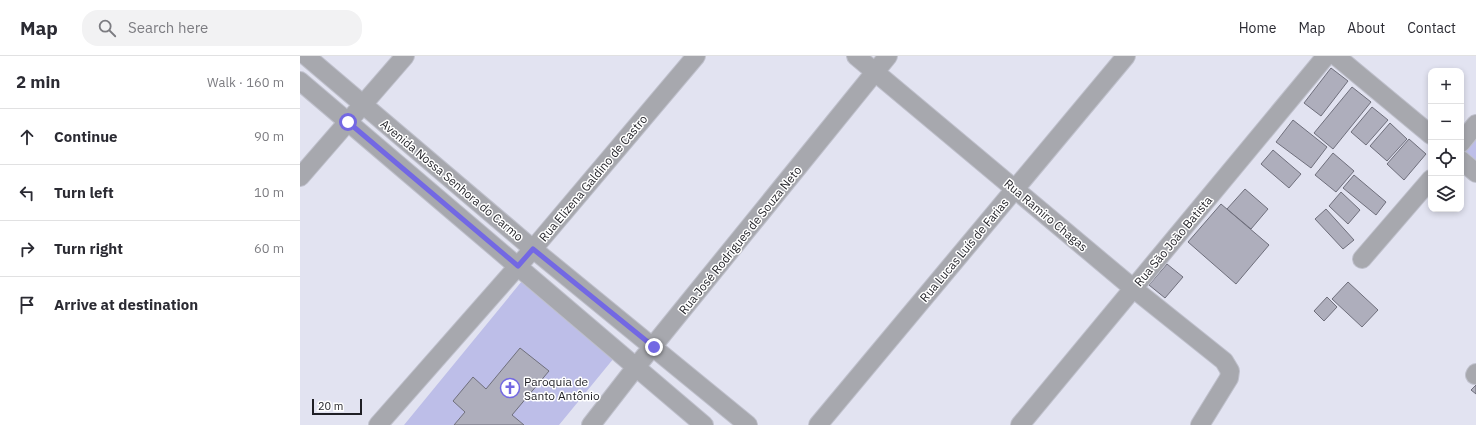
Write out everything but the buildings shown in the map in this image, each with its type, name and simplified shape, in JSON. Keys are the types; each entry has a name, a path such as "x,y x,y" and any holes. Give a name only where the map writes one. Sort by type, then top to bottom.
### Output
{"street":[{"name":"Avenida Nossa Senhora do Carmo","path":"306,56 533,249 748,425"},
{"path":"300,177 405,56"},
{"name":"Rua Elizena Galdino de Castro","path":"378,425 533,249 696,56"},
{"name":"Rua Ramiro Chagas","path":"856,56 1134,289 1224,361 1230,371 1229,378 1200,425"},
{"name":"Rua José Rodrigues de Souza Neto","path":"591,425 636,367 654,347 888,56"},
{"name":"Rua Lucas Luís de Farias","path":"818,425 1126,56"},
{"name":"Rua São João Batista","path":"1020,425 1326,56"},
{"path":"1336,56 1428,133"},
{"name":"Avenida Nossa Senhora do Carmo","path":"300,81 704,425"},
{"path":"1463,140 1476,124"},
{"path":"1464,163 1476,173"},
{"path":"1362,259 1428,182"}],"shaded area":[{"path":"1476,135 1476,164 1464,154 1464,150"},
{"path":"522,281 614,358 559,425 404,425"}],"place":[{"name":"Paroquia de Santo Antônio","path":"510,388"}],"route":[{"path":"348,122 518,266 533,249 654,347"}]}
